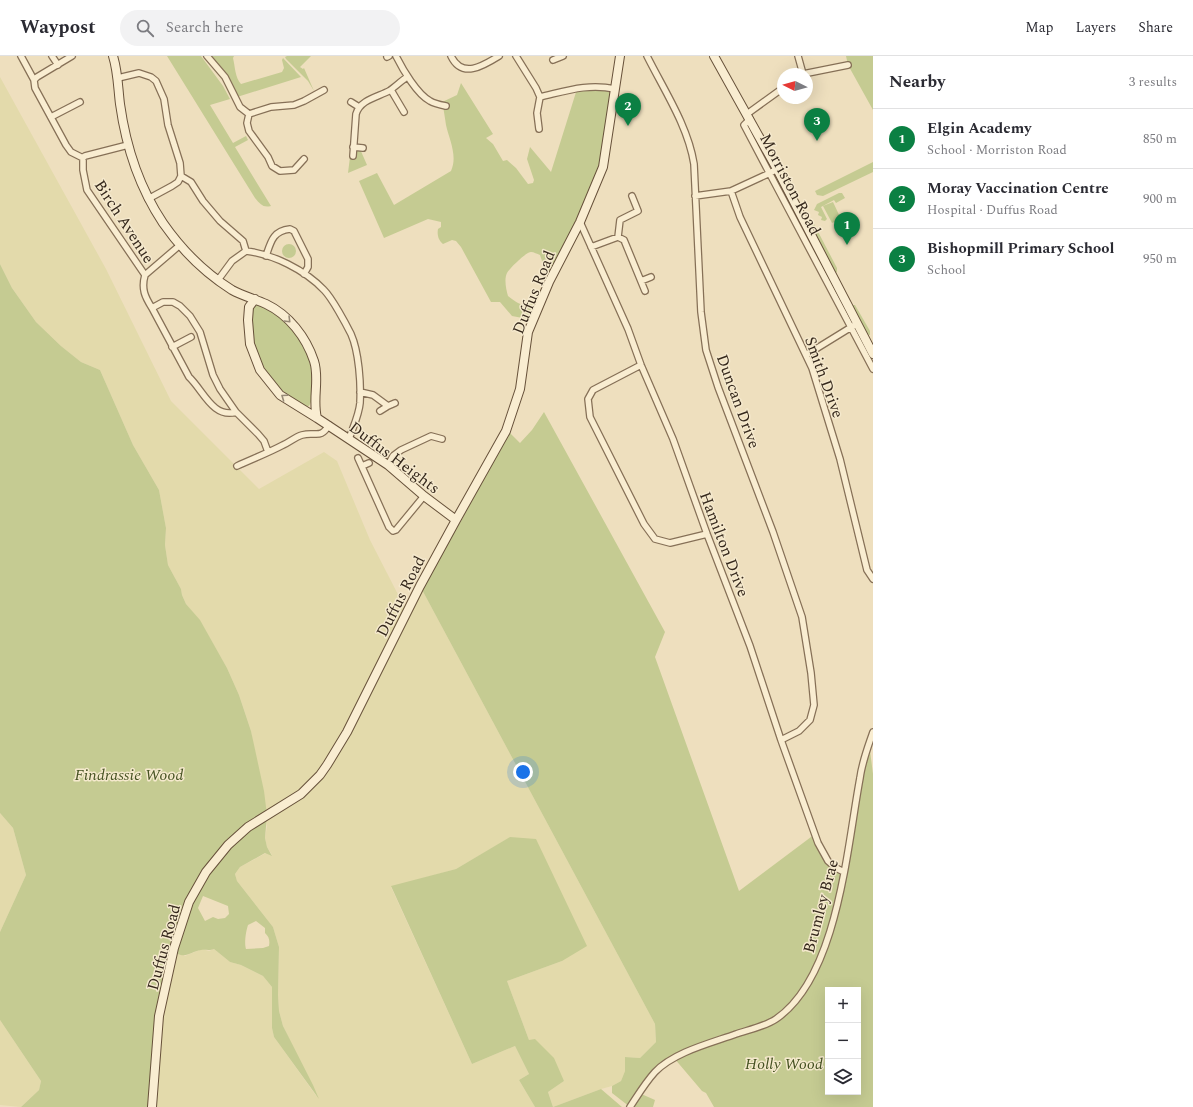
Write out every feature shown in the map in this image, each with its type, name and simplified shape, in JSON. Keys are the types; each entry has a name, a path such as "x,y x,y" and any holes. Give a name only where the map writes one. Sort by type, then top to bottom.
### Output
{"main road":[{"path":"113,56 118,78 120,103 128,146 148,199 180,245 204,269 245,298 249,307 255,299"},
{"name":"Duffus Road","path":"152,1107 159,1016 174,948 189,902 206,872 228,845 248,827 301,794 320,775 327,765 347,732 420,586 506,431 520,388 528,332 549,282 580,222 599,177 605,158 620,56"},
{"name":"Morriston Road","path":"714,56 748,116 773,171 854,325 873,354"},
{"path":"239,293 267,304 284,315 295,326 305,340 314,361 317,381 315,404 317,418"},
{"name":"Duffus Heights","path":"249,307 248,320 250,344 260,370 280,395 329,425 388,465 424,496 456,520"},
{"path":"304,410 315,404"}],"street":[{"path":"21,56 51,117 71,152 83,158 85,156 128,146"},
{"path":"52,56 58,65"},
{"path":"34,80 72,56"},
{"path":"207,56 225,77 240,107 249,114"},
{"path":"396,56 407,77 430,101 446,106"},
{"path":"451,56 454,63 469,69 486,65 499,56"},
{"path":"516,56 540,97 537,113 540,129"},
{"name":"Duncan Drive","path":"647,56 691,146 694,164 701,312 706,350 718,387 773,532 802,617 811,673 814,705 810,720 799,731 781,740"},
{"path":"798,56 801,68"},
{"path":"553,60 563,58"},
{"path":"813,72 848,65"},
{"path":"118,78 140,73 151,77 156,81 164,99 168,126 180,163 182,176 178,182 148,199"},
{"path":"353,156 356,114 359,107 390,90 407,77"},
{"path":"540,97 589,86 601,86 615,89"},
{"path":"249,114 271,107 294,105 324,90"},
{"path":"390,90 404,112"},
{"path":"748,116 777,93"},
{"path":"51,117 80,102"},
{"path":"351,102 359,107"},
{"path":"249,114 247,123 249,131 268,156 272,166 280,171 294,170 304,159"},
{"path":"353,147 363,148"},
{"name":"Birch Avenue","path":"83,158 82,170 87,190 145,275"},
{"path":"695,196 731,191 773,171"},
{"path":"182,176 191,182 203,201 220,221 242,241 246,251"},
{"name":"Smith Drive","path":"731,191 743,224 812,368 840,460 867,570 873,579"},
{"path":"618,236 620,220 638,211 632,196"},
{"name":"Hamilton Drive","path":"580,222 628,329 641,365 673,439 707,534 750,646 781,740 818,843 828,862 844,872"},
{"path":"266,256 271,239 278,233 290,229 294,231 308,259 308,267 304,274"},
{"path":"591,247 618,236"},
{"path":"618,236 626,243 645,291"},
{"path":"180,245 145,275 143,290 144,295 189,377 196,384 203,396 222,413 229,414 236,412"},
{"path":"218,280 232,261 246,251 266,256 290,265 324,290 352,335 359,366 360,405 349,438"},
{"path":"641,281 651,276"},
{"path":"152,308 163,302 173,302 180,306 190,316 200,332 213,375 220,389 236,412 264,441 268,452"},
{"path":"806,355 854,325"},
{"name":"Morriston Road","path":"854,325 873,369"},
{"path":"172,347 192,337"},
{"path":"641,365 593,390 588,400 590,416 644,524 655,539 670,543 707,534"},
{"path":"360,392 373,394 388,406"},
{"path":"380,411 394,402"},
{"path":"237,466 303,434 322,434 329,425"},
{"path":"388,465 393,456 400,450 431,436 442,439"},
{"path":"358,458 389,527 393,531 396,530 424,496"},
{"path":"362,466 369,463"},
{"name":"Brumley Brae","path":"630,1107 639,1092 656,1071 674,1058 687,1051 776,1019 803,991 820,959 830,930 844,872 860,776 873,732"}],"shaded area":[{"path":"0,77 106,269 171,401 259,489 324,452 337,461 370,540 407,612 420,586 655,1024 656,1042 640,1058 625,1057 625,1071 621,1081 612,1086 553,1107 548,1092 564,1081 529,1040 507,981 562,961 511,837 456,869 391,887 472,1064 515,1046 529,1074 519,1080 535,1107 152,1107 159,1016 174,948 185,956 202,949 209,951 214,949 230,962 241,965 263,976 272,987 272,1028 274,1037 317,1097 283,1026 279,1011 279,947 273,927 237,881 235,874 240,867 266,853 272,855 267,847 265,838 267,826 251,731 239,695 227,668 200,621 186,604 181,589 168,565 165,545 166,528 159,490 133,445 100,370 81,362 61,346 36,322 12,288 0,264"},
{"path":"0,813 13,828 26,875 0,932"},
{"path":"0,1020 41,1081 39,1090 21,1107 0,1105"}],"green space":[{"path":"167,56 201,56 223,86 230,99 210,105 233,143 246,136 248,140 235,147 271,206 262,205 255,198"},
{"path":"208,56 234,56 233,58 236,75 241,84 282,72 284,68 283,58 301,77 237,97"},
{"path":"311,56 300,67 303,69 304,68 314,91 308,81 286,59 285,57"},
{"path":"846,56 873,56 873,110 848,65"},
{"path":"461,83 493,134 486,138 493,144 503,161 507,160 516,168 528,184 533,183 534,180 527,159 530,147 551,172 577,89 615,89 605,158 549,282 540,255 533,252 522,258 506,275 505,281 508,296 521,304 536,304 528,319 512,316 500,302 491,302 461,247 456,241 452,240 443,244 440,241 438,237 438,229 441,227 441,222 428,219 384,238 359,181 377,173 394,205 451,171 454,159 452,148 443,106 438,104 457,95"},
{"path":"360,149 367,165 348,173 350,157 354,157 356,151"},
{"path":"873,162 873,172 823,196 817,195 815,191"},
{"path":"839,193 842,193 845,198 836,203 834,200 821,207 827,219 825,221 821,220 822,217 818,215 819,212 814,210 817,204"},
{"path":"833,202 841,219 832,223 823,206"},
{"path":"806,218 814,224 837,268 837,272 835,273"},
{"path":"286,244 292,244 296,248 296,254 292,258 286,258 282,254 282,248"},
{"name":"Findrassie Wood","path":"0,264 12,288 36,322 61,346 81,362 100,370 133,445 159,490 166,528 165,545 168,565 181,589 186,604 200,620 227,668 239,695 251,731 264,791 267,815 265,838 267,847 272,856 265,853 240,867 235,874 237,881 273,927 279,947 278,995 279,1011 283,1026 319,1099 274,1037 272,1028 272,987 263,976 241,965 230,962 214,949 181,955 174,949 159,1016 152,1107 21,1107 39,1090 41,1081 0,1020 0,932 26,875 13,828 0,813","holes":["203,896 228,906 229,914 225,918 218,919 213,917 205,921 198,908","256,921 265,928 265,933 269,940 269,946 263,948 246,949 245,944 248,925"]},
{"path":"254,303 273,312 282,319 303,345 312,377 313,388 309,406 305,407 284,392 267,373 261,362 253,338 252,308"},
{"path":"852,305 855,305 870,331 870,335 866,334"},
{"name":"Holly Wood","path":"544,412 665,632 655,657 739,891 815,834 828,861 844,872 869,743 873,774 873,1107 714,1107 706,1093 702,1091 674,1058 656,1071 639,1093 655,1100 653,1107 630,1107 612,1093 612,1086 621,1081 625,1071 625,1057 640,1058 656,1042 655,1024 420,586 460,523 509,432 520,443 532,430"},
{"path":"510,837 536,839 587,946 562,961 507,981 529,1040 535,1039 554,1058 564,1081 548,1092 553,1107 535,1107 519,1080 529,1074 515,1046 472,1064 391,886 456,869"},
{"path":"601,1089 622,1107 553,1107"}],"place":[{"name":"Moray Vaccination Centre","path":"628,126"},
{"name":"Bishopmill Primary School","path":"817,141"},
{"name":"Elgin Academy","path":"847,245"}]}
